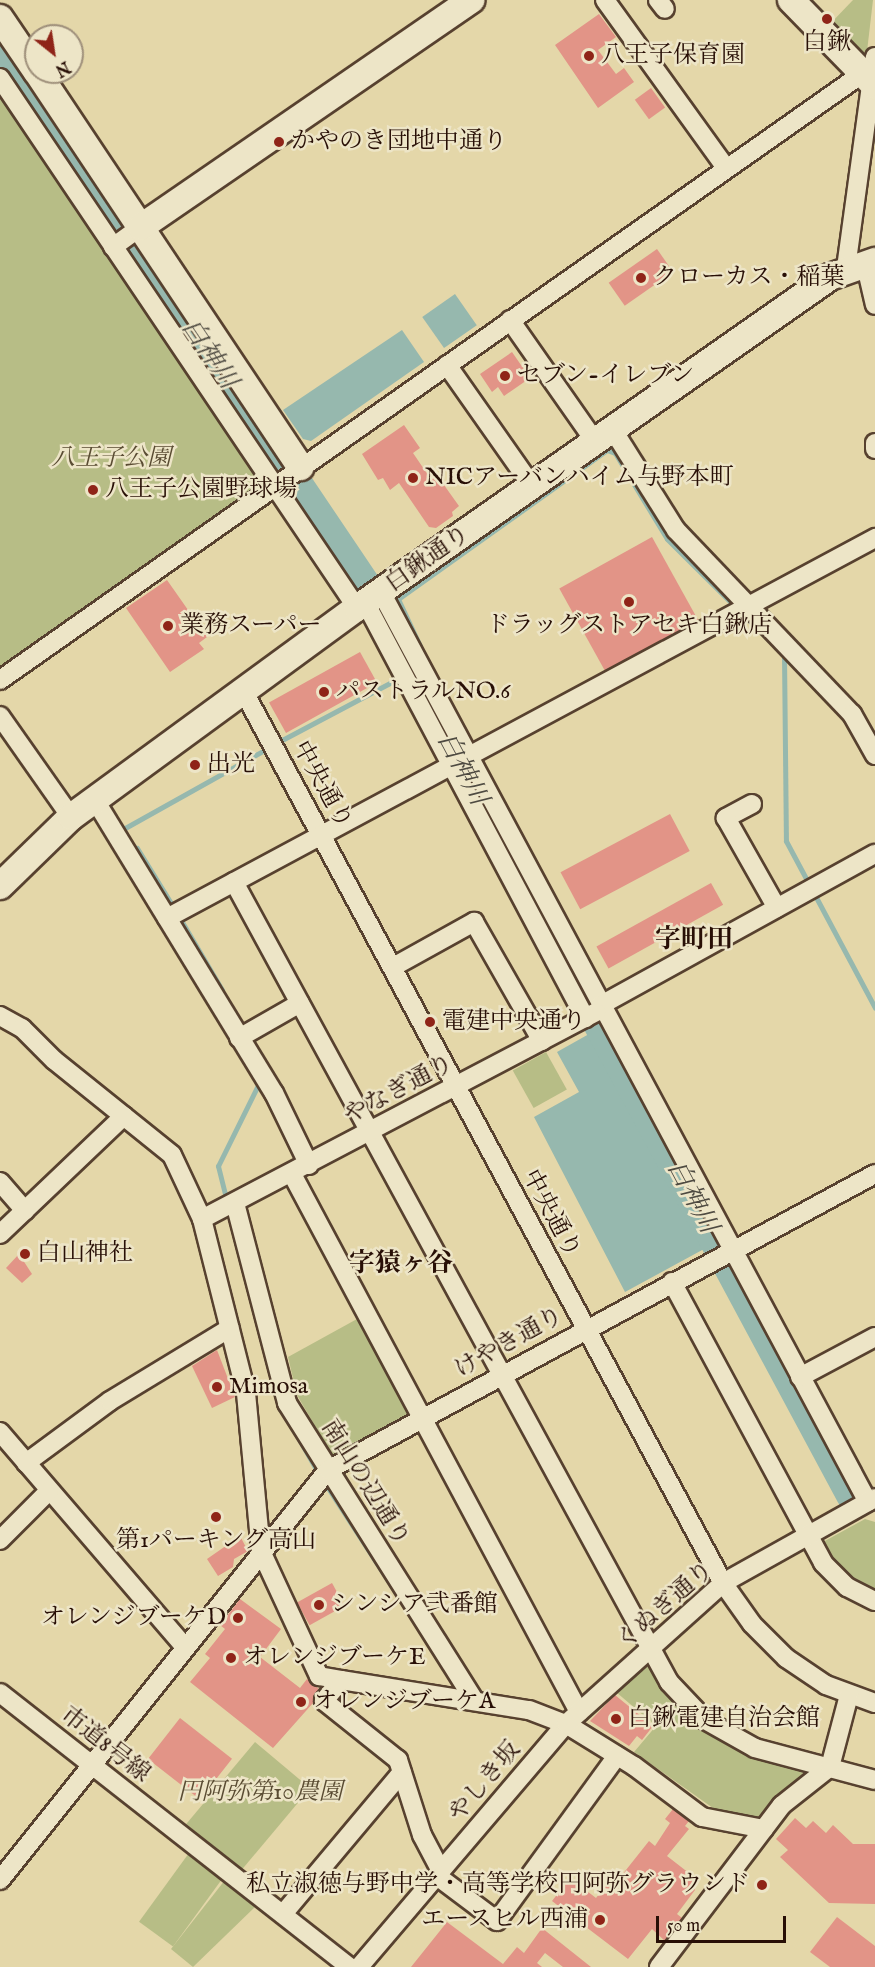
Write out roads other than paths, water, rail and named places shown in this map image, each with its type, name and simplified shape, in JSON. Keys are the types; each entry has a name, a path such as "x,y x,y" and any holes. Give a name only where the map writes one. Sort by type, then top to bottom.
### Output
{"street":[{"path":"128,236 471,0"},
{"path":"605,0 726,168"},
{"path":"791,0 871,74 862,264 875,305"},
{"path":"0,18 24,53"},
{"path":"0,680 726,168 871,74"},
{"path":"0,78 128,236 288,475"},
{"path":"43,84 128,236 370,599 726,1253 873,1502"},
{"name":"白鍬通り","path":"0,886 71,817 370,599 604,436 862,264"},
{"path":"510,320 604,436 676,530 852,714 875,755"},
{"path":"447,365 532,486"},
{"path":"875,443 875,449"},
{"path":"167,918 875,538"},
{"name":"中央通り","path":"244,692 723,1583 752,1624 786,1658 849,1695 875,1703"},
{"path":"0,716 71,817"},
{"path":"95,800 274,1094 309,1165"},
{"path":"752,804 726,818 777,908"},
{"name":"やなぎ通り","path":"202,1219 456,1088 875,854"},
{"path":"234,882 373,1131 669,1682 705,1720 755,1748 875,1780"},
{"path":"393,966 474,922 542,1041"},
{"path":"240,1038 300,1003"},
{"path":"0,1016 22,1028 172,1155 202,1219 246,1394 261,1551 319,1676 572,1718"},
{"path":"0,1234 124,1116"},
{"path":"292,1174 422,1418 572,1718 617,1756 702,1817 764,1829"},
{"name":"けやき通り","path":"328,1470 585,1328 875,1174"},
{"path":"0,1182 25,1211"},
{"name":"南山の辺通り","path":"235,1203 286,1403 475,1701"},
{"path":"672,1282 806,1537 823,1563 842,1582 875,1601"},
{"path":"26,1463 110,1401 230,1328"},
{"path":"800,1377 875,1337"},
{"path":"0,1432 185,1647"},
{"path":"0,1880 90,1764 328,1470"},
{"path":"0,1540 49,1491"},
{"name":"くぬぎ通り","path":"572,1718 723,1583 873,1502"},
{"path":"341,1680 324,1701 398,1760 422,1835 439,1873 497,1921 617,1756"},
{"name":"市道8号線","path":"0,1694 350,1967"},
{"path":"658,1967 782,1805 830,1767 849,1695"},
{"name":"やしき坂","path":"359,1967 572,1718"},
{"path":"283,1914 402,1772"}],"water":[{"path":"455,294 477,325 444,348 422,317"},
{"path":"402,330 424,362 311,441 303,439 283,410"},
{"path":"589,1034 704,1249 625,1292 534,1117 579,1092 557,1052"}],"waterway":[{"name":"白神川","path":"0,44 379,606 445,736"},
{"path":"420,646 398,599 607,450 615,453 667,539 784,655 786,841 875,1008"},
{"path":"282,740 397,679"},
{"path":"125,828 261,752"},
{"name":"白神川","path":"485,811 852,1495"},
{"path":"137,848 172,905"},
{"path":"182,922 222,990"},
{"path":"226,1198 218,1166 258,1085"},
{"path":"279,1404 315,1467"},
{"path":"328,1488 391,1585"}],"place":[{"name":"白鍬","path":"827,19"},
{"name":"八王子保育園","path":"589,56"},
{"name":"かやのき団地中通り","path":"279,142"},
{"name":"クローカス・稲葉","path":"641,278"},
{"name":"セブン-イレブン","path":"505,376"},
{"name":"NICアーバンハイム与野本町","path":"413,478"},
{"name":"八王子公園野球場","path":"93,490"},
{"name":"ドラッグストアセキ白鍬店","path":"629,602"},
{"name":"業務スーパー","path":"168,626"},
{"name":"パストラルNO.6","path":"324,692"},
{"name":"出光","path":"195,765"},
{"name":"電建中央通り","path":"430,1022"},
{"name":"白山神社","path":"25,1254"},
{"name":"Mimosa","path":"217,1387"},
{"name":"第1パーキング高山","path":"216,1517"},
{"name":"シンシア弐番館","path":"319,1605"},
{"name":"オレンジブーケD","path":"238,1618"},
{"name":"オレンジブーケE","path":"231,1658"},
{"name":"オレンジブーケA","path":"301,1702"},
{"name":"白鍬電建自治会館","path":"616,1719"},
{"name":"私立淑徳与野中学・高等学校円阿弥グラウンド","path":"762,1885"},
{"name":"エースヒル西浦","path":"600,1920"}],"district":[{"name":"字町田","path":"694,940"},
{"name":"字猿ヶ谷","path":"401,1264"}],"park label":[{"name":"八王子公園","path":"111,459"},
{"name":"円阿弥第10農園","path":"260,1793"}]}
